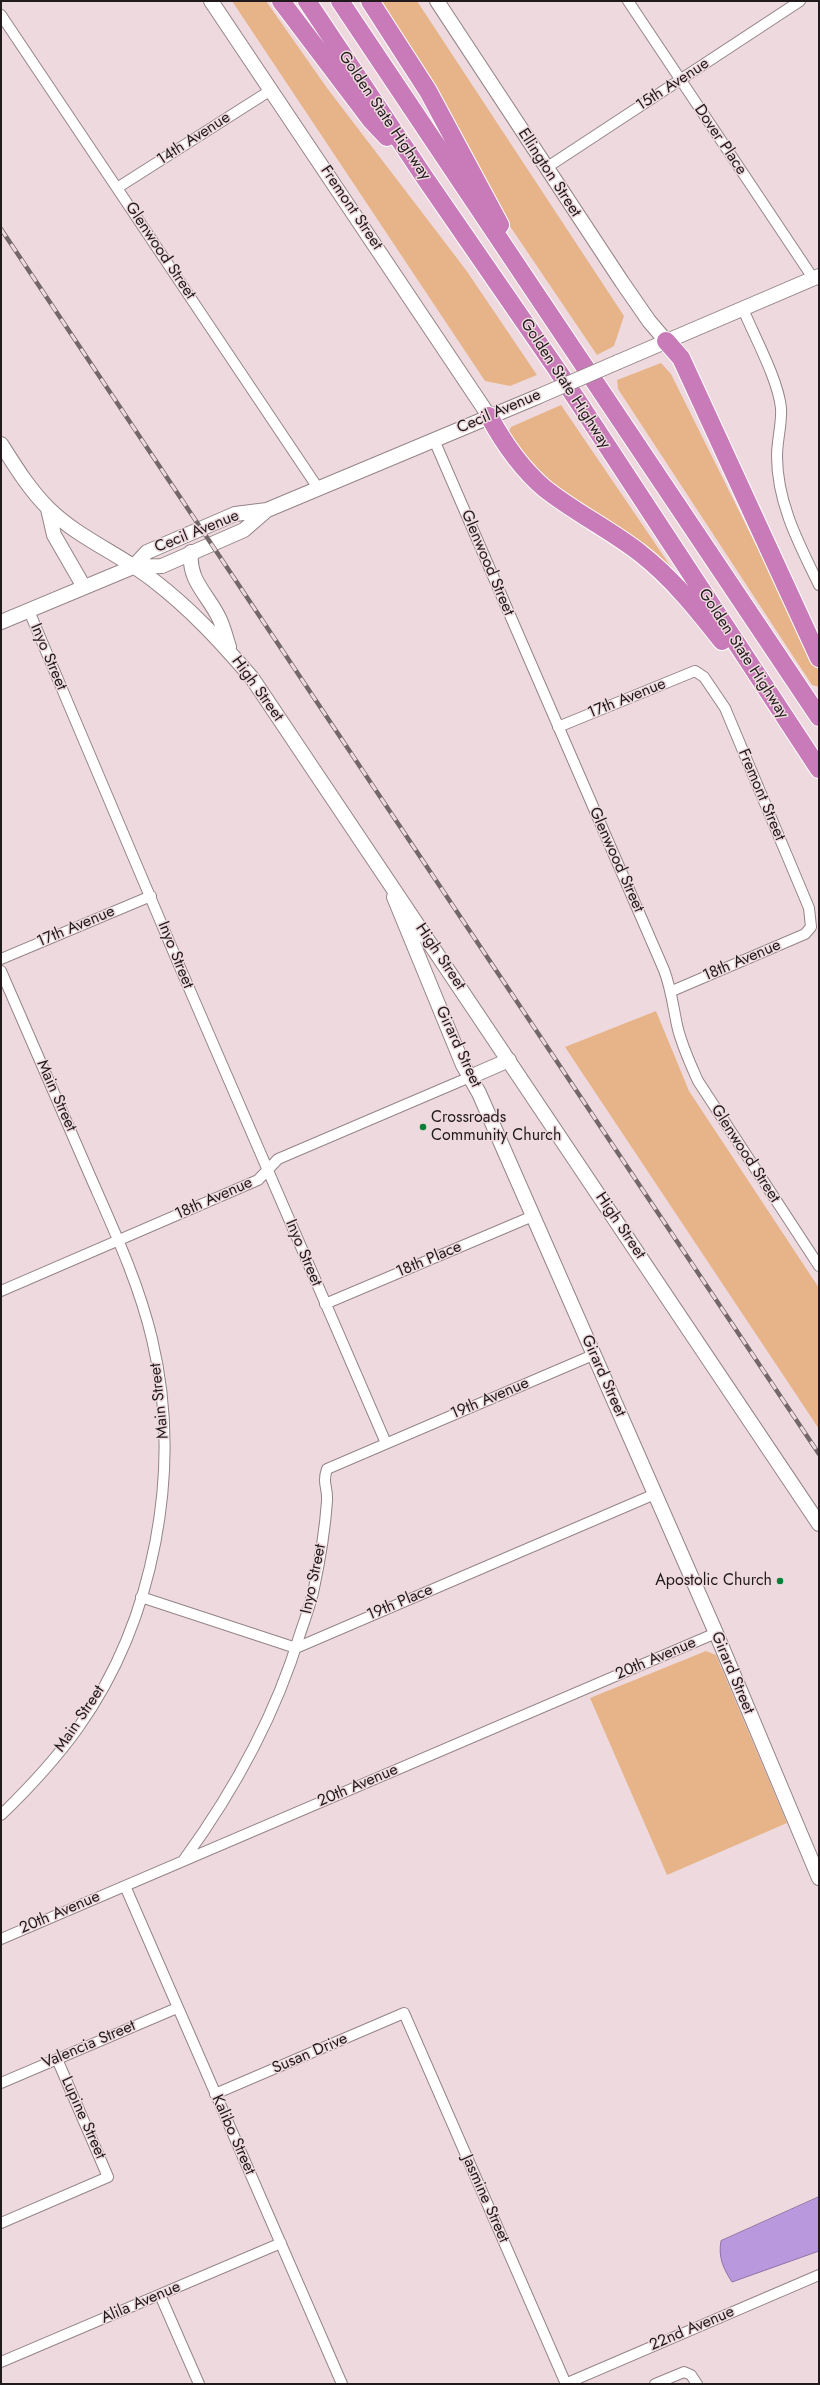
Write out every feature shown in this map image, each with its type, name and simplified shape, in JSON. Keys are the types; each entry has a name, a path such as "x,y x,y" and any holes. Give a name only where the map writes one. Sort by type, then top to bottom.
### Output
{"highway":[{"path":"281,1 371,120 425,178"},
{"name":"Golden State Highway","path":"307,1 425,178 558,371 819,770"},
{"name":"Golden State Highway","path":"340,1 819,717"},
{"path":"370,1 431,98 489,202 528,281"},
{"path":"666,341 684,364 819,658"},
{"path":"489,416 511,451 544,488 639,552 682,591 789,725"}],"main road":[{"name":"Fremont Street","path":"211,1 489,416"},
{"name":"Ellington Street","path":"438,1 546,168 649,322 666,341"},
{"name":"Cecil Avenue","path":"133,567 147,552 235,514 267,510 537,397 816,277"},
{"name":"High Street","path":"1,444 29,487 48,509 85,536 152,578 186,607 231,653 252,678 819,1524"},
{"path":"48,509 54,535 84,588"},
{"name":"Cecil Avenue","path":"1,622 133,567 162,566 244,530 267,510"},
{"path":"191,552 190,567 199,587 220,619 231,653"},
{"name":"Girard Street","path":"386,876 407,934 463,1065 479,1093 716,1633 819,1878"},
{"name":"18th Avenue","path":"470,1077 509,1060"}],"street":[{"name":"Dover Place","path":"628,1 680,80 816,277"},
{"name":"15th Avenue","path":"546,168 800,1"},
{"name":"Glenwood Street","path":"1,15 318,488"},
{"name":"14th Avenue","path":"117,188 270,90"},
{"path":"743,309 771,374 781,407 777,456 780,485 791,526 819,585"},
{"name":"Glenwood Street","path":"434,440 664,970 672,991 677,1025 686,1053 698,1081 819,1266"},
{"name":"Inyo Street","path":"29,611 151,896 179,966 386,1444 327,1469 324,1480 327,1499 314,1589 280,1694 241,1775 212,1822 183,1861"},
{"name":"17th Avenue","path":"558,727 695,671"},
{"name":"Fremont Street","path":"695,671 704,677 725,708 809,908 811,927"},
{"name":"17th Avenue","path":"1,959 151,896"},
{"name":"18th Avenue","path":"672,991 805,934 811,927"},
{"name":"Main Street","path":"1,971 119,1241 138,1290 152,1340 161,1390 164,1446 162,1499 154,1548 141,1597 124,1644 103,1686 78,1727 49,1765 1,1815"},
{"name":"18th Avenue","path":"1,1291 258,1180 278,1159 470,1077"},
{"name":"18th Place","path":"325,1304 533,1216"},
{"name":"19th Avenue","path":"386,1444 593,1355"},
{"name":"19th Place","path":"296,1648 655,1494"},
{"path":"141,1597 296,1648"},
{"name":"20th Avenue","path":"1,1939 716,1633"},
{"name":"Kalibo Street","path":"125,1886 342,2384"},
{"name":"Valencia Street","path":"1,2083 177,2008"},
{"name":"Susan Drive","path":"215,2094 404,2014"},
{"name":"Jasmine Street","path":"404,2014 565,2384"},
{"name":"Lupine Street","path":"1,2223 108,2177 57,2059"},
{"name":"Alila Avenue","path":"1,2362 281,2243"},
{"name":"22nd Avenue","path":"565,2384 819,2275"},
{"path":"160,2295 198,2384"},
{"path":"655,2384 684,2372 691,2375 697,2384"}],"shaded area":[{"path":"232,1 266,1 327,88 466,270 537,375 510,386 485,381"},
{"path":"378,1 417,1 624,316 614,346 597,355 497,207"},
{"path":"661,363 671,374 819,672 819,687 812,685 618,389 617,380"},
{"path":"561,405 682,583 547,484 529,464 508,433 511,427"},
{"path":"656,1011 689,1091 819,1288 819,1429 565,1047"},
{"path":"706,1651 716,1655 787,1823 667,1875 590,1698"},
{"path":"819,2197 819,2251 732,2282 722,2262 720,2252 721,2241"}],"railway":[{"path":"1,229 819,1454"}],"place":[{"name":"Crossroads Community Church","path":"423,1127"},
{"name":"Apostolic Church","path":"780,1581"}]}
